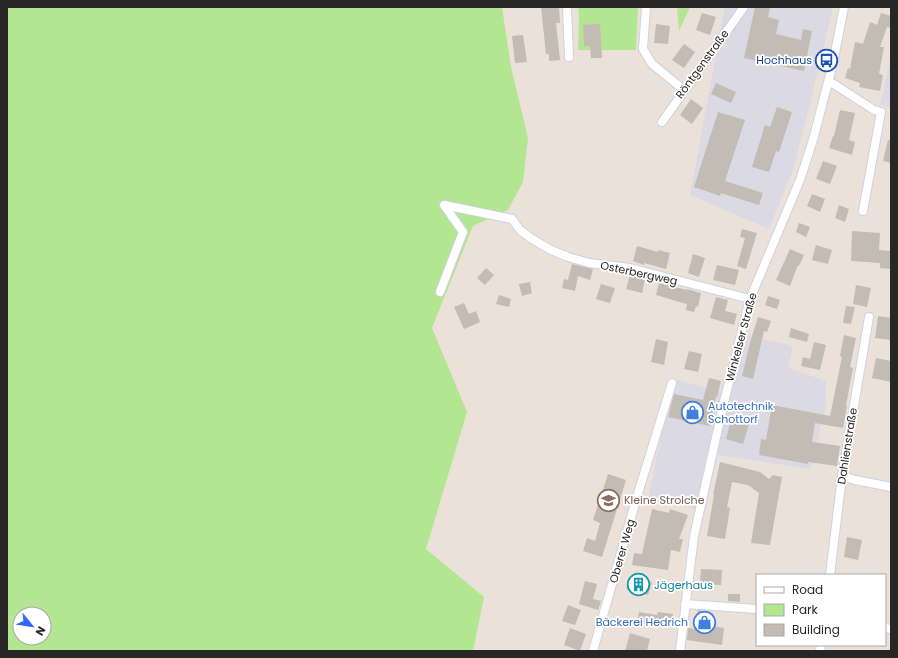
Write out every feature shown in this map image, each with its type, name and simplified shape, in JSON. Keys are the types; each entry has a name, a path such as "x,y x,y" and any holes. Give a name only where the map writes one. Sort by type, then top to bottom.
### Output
{"street":[{"path":"567,7 569,58"},
{"path":"646,7 643,49 652,64 684,90"},
{"name":"Röntgenstraße","path":"662,122 744,7"},
{"name":"Winkelser Straße","path":"680,651 694,536 724,400 750,299 800,180 829,81 844,7"},
{"path":"829,81 874,110 881,112 863,211"},
{"name":"Osterbergweg","path":"440,292 463,232 444,205 512,219 520,230 532,239 551,250 568,257 589,262 630,268 750,299"},
{"name":"Dahlienstraße","path":"830,574 842,476 869,317"},
{"name":"Oberer Weg","path":"593,651 636,500 672,383"},
{"path":"842,476 891,487"},
{"path":"685,604 756,609"}],"shaded area":[{"path":"725,7 833,7 793,170 769,229 690,195"},
{"path":"891,58 891,108 880,105"},
{"path":"748,335 793,346 788,368 826,381 826,406 810,469 707,453 696,509 648,500 673,379 731,394"}],"green space":[{"path":"7,7 502,7 511,67 528,138 523,182 508,210 473,226 432,328 467,412 426,549 484,597 473,651 7,651"},
{"path":"578,7 638,7 636,50 578,50"},
{"path":"677,7 690,7 679,31"}],"building":[{"path":"541,7 559,7 560,23 556,23 560,60 549,61 549,54 546,54"},
{"path":"755,7 770,7 768,17 779,20 776,34 801,40 803,29 812,31 804,71 744,58"},
{"path":"702,13 716,17 710,35 696,30"},
{"path":"881,13 891,16 891,28 887,27 880,47 884,47 879,74 883,75 880,91 859,87 860,83 845,78 848,68 850,69 855,42 863,44 870,22 877,25"},
{"path":"600,24 602,58 591,58 590,46 584,46 583,25"},
{"path":"656,24 670,26 668,44 654,43"},
{"path":"523,35 527,62 515,63 512,36"},
{"path":"684,44 695,52 684,68 672,60"},
{"path":"716,83 736,92 731,103 711,94"},
{"path":"691,99 703,108 692,124 680,115"},
{"path":"777,107 792,112 779,152 776,151 769,172 752,167 765,125 770,127"},
{"path":"840,110 855,113 849,140 855,142 852,155 829,148 834,136"},
{"path":"718,112 745,120 725,181 763,193 759,205 721,193 720,196 694,187"},
{"path":"888,140 891,141 891,163 883,161"},
{"path":"823,161 837,166 830,184 816,179"},
{"path":"812,194 825,199 820,212 807,206"},
{"path":"839,205 849,209 845,222 835,218"},
{"path":"799,223 810,227 806,237 796,232"},
{"path":"742,229 757,233 746,269 737,266 745,238 740,237"},
{"path":"852,231 880,233 879,250 891,251 891,269 880,268 880,263 851,261"},
{"path":"816,245 832,250 828,264 812,260"},
{"path":"637,246 658,252 658,250 670,253 666,269 644,263 644,265 633,261"},
{"path":"790,249 804,255 799,266 798,265 790,286 776,280"},
{"path":"693,254 705,258 699,277 688,273"},
{"path":"572,264 593,269 590,280 578,276 575,291 562,288 564,279 568,280"},
{"path":"717,265 739,270 735,285 713,280"},
{"path":"486,268 494,275 485,285 477,278"},
{"path":"630,275 645,279 642,293 626,289"},
{"path":"530,282 532,293 522,296 519,284"},
{"path":"659,283 701,293 698,307 696,306 694,312 686,310 687,304 656,295"},
{"path":"601,284 615,288 610,303 596,299"},
{"path":"856,285 871,288 867,307 853,304"},
{"path":"499,295 511,299 509,307 496,304"},
{"path":"768,296 780,300 777,309 765,305"},
{"path":"716,297 728,300 725,311 737,314 734,325 710,318"},
{"path":"464,303 469,314 476,311 480,322 464,329 454,307"},
{"path":"846,306 855,307 851,324 843,323"},
{"path":"878,316 891,318 891,340 875,338"},
{"path":"758,317 771,321 767,332 764,331 753,379 742,376"},
{"path":"791,328 809,334 807,342 789,337"},
{"path":"844,335 856,338 850,367 853,368 843,428 815,423 812,442 840,446 837,466 808,462 808,464 759,455 761,439 766,440 772,405 830,416 842,357 840,356"},
{"path":"656,339 668,342 664,365 651,362"},
{"path":"814,342 826,345 820,370 801,366 803,357 810,359"},
{"path":"689,351 702,354 698,372 684,369"},
{"path":"876,358 891,361 891,382 872,378"},
{"path":"709,378 721,381 717,397 716,396 710,426 668,417 674,394 703,400"},
{"path":"732,416 750,421 743,444 726,439"},
{"path":"720,462 760,472 769,479 773,475 782,477 770,545 751,543 759,493 748,485 732,482 727,507 730,508 725,539 707,536"},
{"name":"Kleine Strolche","path":"608,474 626,480 602,557 583,551 587,538 595,541 600,523 593,520"},
{"path":"652,509 669,513 670,509 688,515 679,539 683,539 680,552 671,550 668,570 632,565 634,553 642,554"},
{"path":"847,537 862,540 858,560 844,557"},
{"path":"701,569 722,570 721,585 700,584"},
{"name":"Jägerhaus","path":"630,576 652,582 648,595 626,589"},
{"path":"585,581 597,584 593,599 601,601 598,610 579,604"},
{"path":"728,594 740,594 740,602 728,601"},
{"path":"568,605 581,610 575,625 562,621"},
{"path":"698,610 713,613 712,626 724,628 722,645 687,640 688,628 695,629"},
{"path":"639,612 657,615 658,612 673,614 671,628 637,623"},
{"path":"570,628 586,634 580,651 564,645"},
{"path":"630,633 650,639 647,651 625,651"}],"place":[{"name":"Hochhaus","path":"827,60"},
{"name":"Autotechnik Schottorf","path":"693,412"},
{"name":"Kleine Strolche","path":"609,500"},
{"name":"Jägerhaus","path":"639,585"},
{"name":"Bäckerei Hedrich","path":"704,622"}]}
